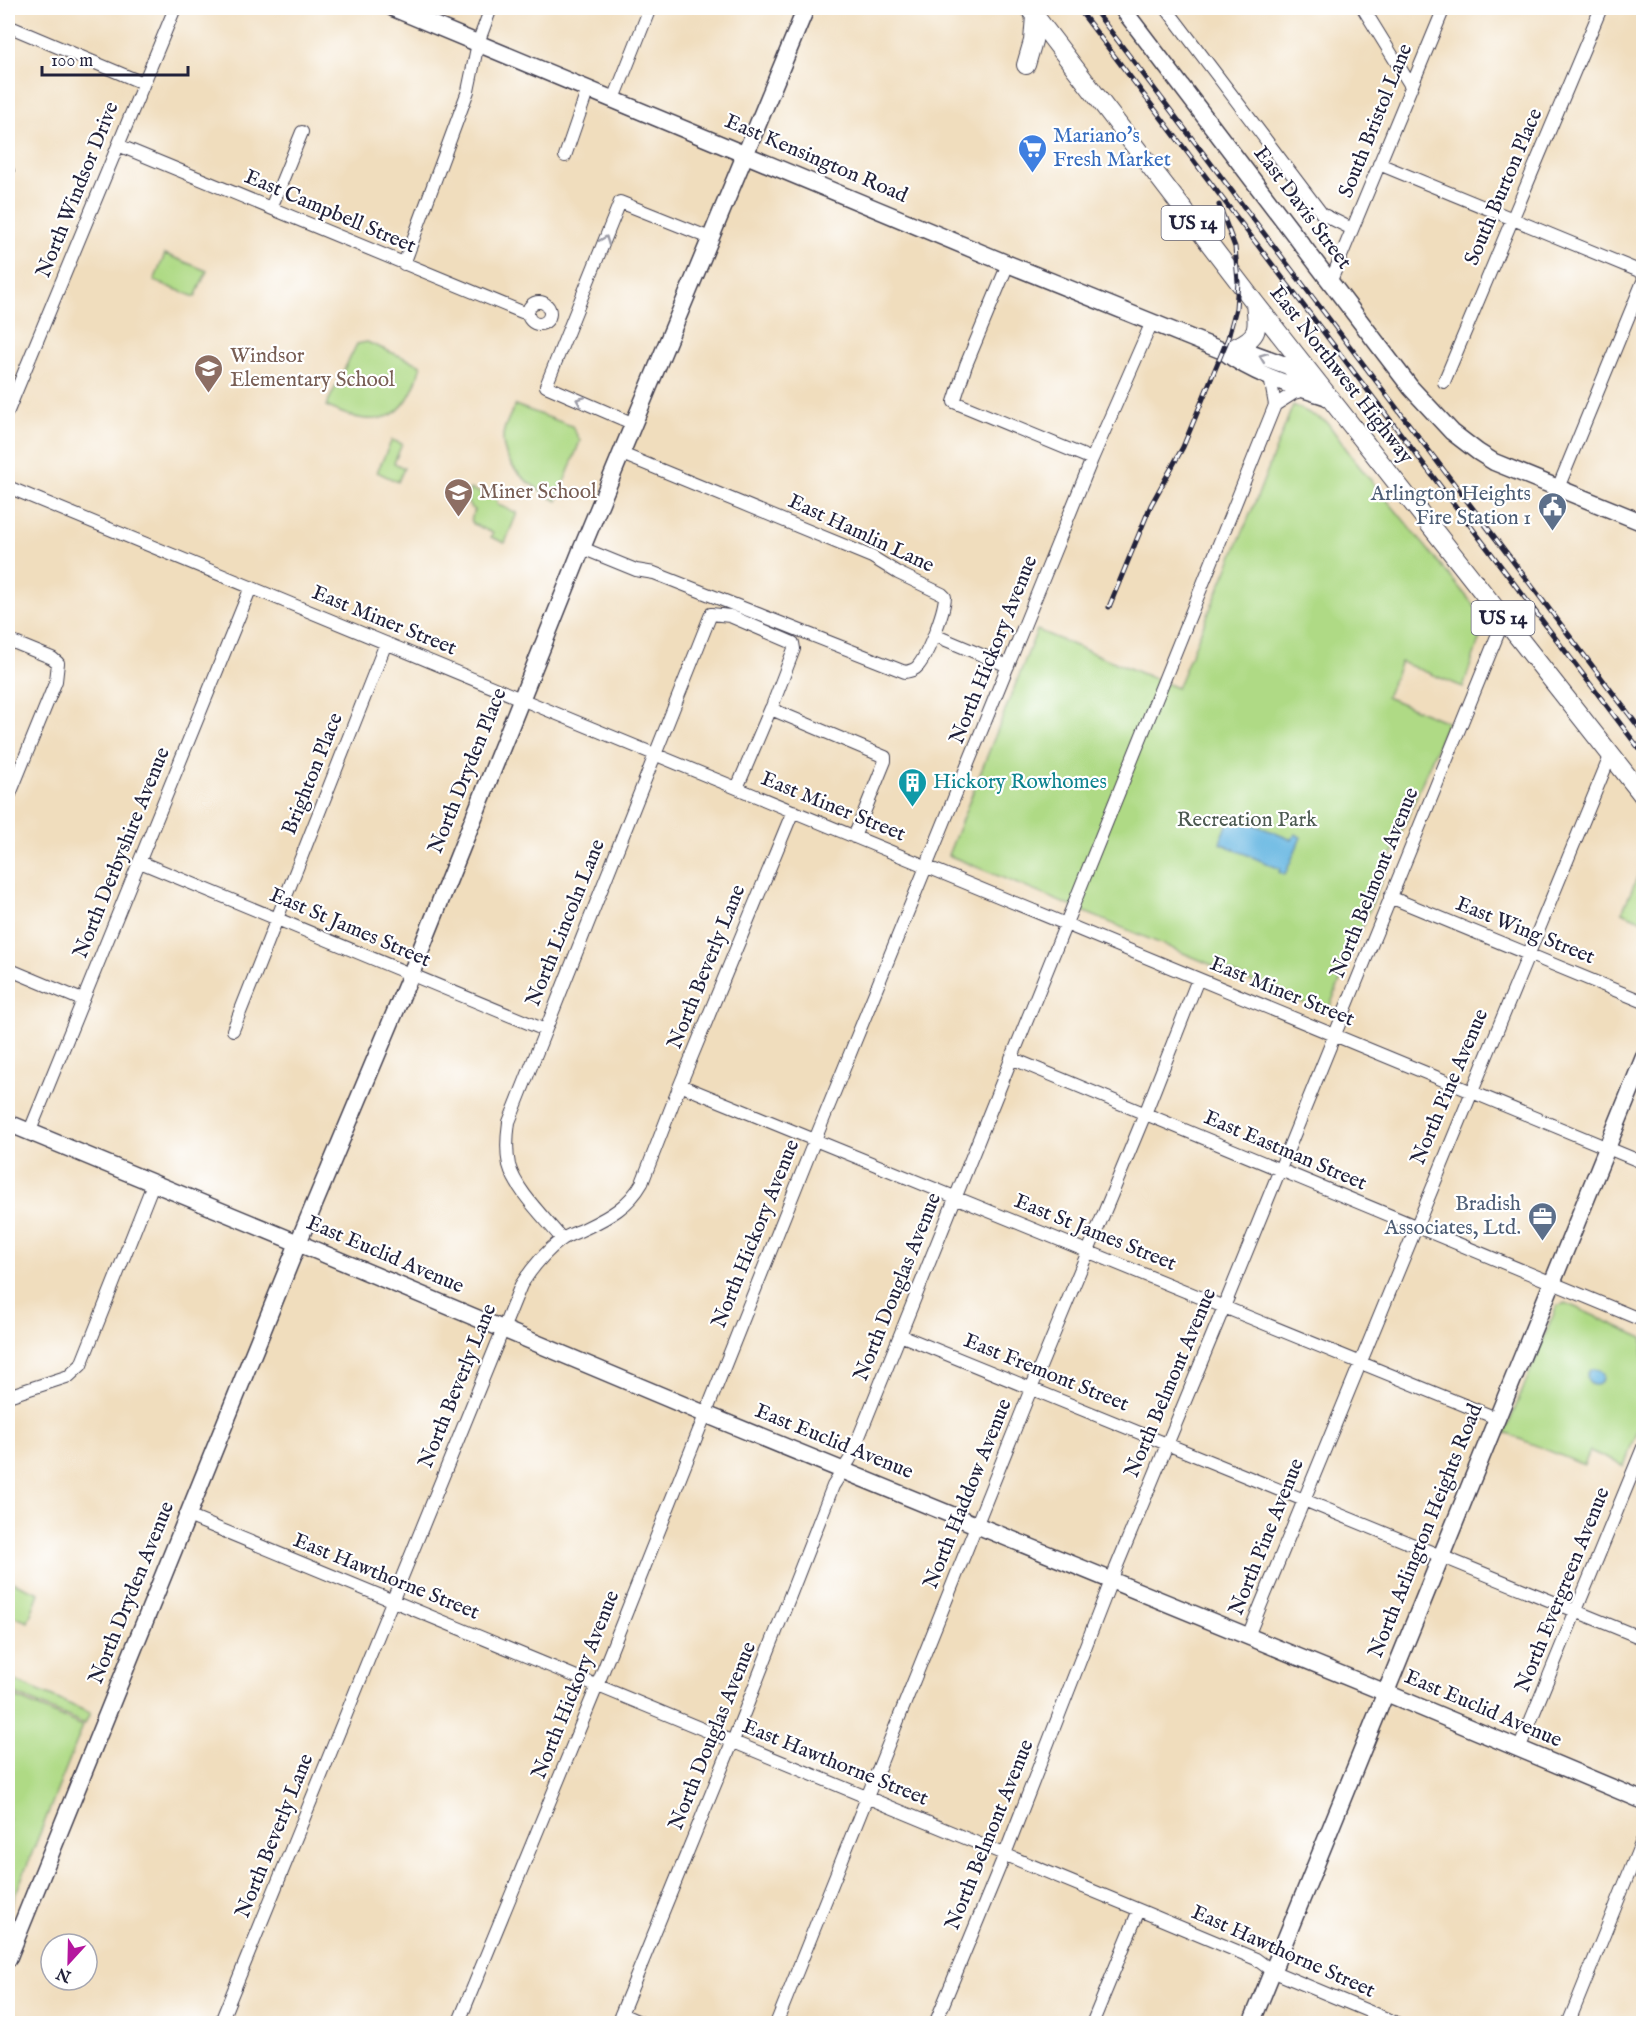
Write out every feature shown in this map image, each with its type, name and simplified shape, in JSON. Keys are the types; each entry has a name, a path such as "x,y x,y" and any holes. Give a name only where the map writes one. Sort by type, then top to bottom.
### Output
{"main road":[{"path":"1026,65 1033,43 1032,12"},
{"name":"East Northwest Highway","path":"1032,12 1255,303 1644,796"},
{"path":"1229,349 1252,338 1257,329 1255,303"}],"street":[{"name":"North Windsor Drive","path":"8,411 175,8"},
{"name":"East Kensington Road","path":"393,8 1152,322 1229,349 1288,366 1331,398"},
{"path":"404,264 468,92 478,43 491,8"},
{"path":"614,99 650,8"},
{"name":"North Dryden Place","path":"298,1243 411,974 582,548 806,8"},
{"name":"East Davis Street","path":"1122,8 1330,283 1438,420 1478,453 1494,462 1644,523"},
{"name":"East Davis Street","path":"1166,8 1322,214 1352,230"},
{"path":"1363,8 1411,86"},
{"name":"South Bristol Lane","path":"1330,283 1443,8"},
{"name":"South Burton Place","path":"1444,382 1600,8"},
{"path":"8,26 143,83"},
{"path":"565,156 588,89"},
{"path":"271,208 302,132"},
{"name":"East Campbell Street","path":"118,145 528,313"},
{"path":"1379,164 1644,273"},
{"path":"8,171 8,179"},
{"path":"634,424 546,386 620,202 710,238"},
{"path":"1008,264 966,365 954,402 1092,459"},
{"path":"1558,488 1644,279"},
{"name":"North Hickory Avenue","path":"458,2024 597,1686 815,1140 928,867 1092,459 1152,322"},
{"name":"East Kensington Road","path":"1229,349 1238,363 1270,377 1331,398"},
{"path":"1270,377 1275,405 1305,390"},
{"name":"North Douglas Avenue","path":"619,2019 733,1742 833,1486 850,1459 1275,405"},
{"name":"East Hamlin Lane","path":"582,548 636,570 654,573 905,672 914,670 919,665 934,635 945,605 945,597 942,594 898,573 872,557 622,454"},
{"name":"East Miner Street","path":"8,486 1644,1163"},
{"name":"North Derbyshire Avenue","path":"29,1132 251,587"},
{"name":"North Lincoln Lane","path":"562,1239 523,1191 509,1165 507,1138 513,1107 711,614 730,616 793,644 794,649 771,708"},
{"name":"North Belmont Avenue","path":"935,2024 1005,1854 1166,1444 1504,619"},
{"path":"934,635 1008,666"},
{"path":"8,640 52,658 58,663 56,681 8,799"},
{"name":"Brighton Place","path":"233,1030 386,643"},
{"path":"737,788 771,708 775,712 885,757 854,837"},
{"name":"North Pine Avenue","path":"1248,1636 1414,1226 1611,754"},
{"name":"North Beverly Lane","path":"220,2024 521,1285 535,1264 562,1239 607,1219 620,1210 642,1183 793,811"},
{"name":"East St James Street","path":"140,862 545,1030"},
{"name":"East Wing Street","path":"1390,897 1644,1002"},
{"path":"8,969 82,1000"},
{"name":"North Haddow Avenue","path":"776,2024 1198,979"},
{"name":"North Arlington Heights Road","path":"1251,2024 1644,1057"},
{"name":"East Eastman Street","path":"1011,1058 1644,1321"},
{"name":"East St James Street","path":"680,1085 1496,1418"},
{"name":"East Euclid Avenue","path":"8,1124 705,1414 1384,1692 1644,1802"},
{"path":"8,1396 69,1376 81,1365 153,1184"},
{"name":"North Dryden Avenue","path":"8,1959 298,1243"},
{"name":"East Fremont Street","path":"900,1335 1644,1639"},
{"name":"North Evergreen Avenue","path":"1519,1749 1644,1445"},
{"path":"1631,1477 1643,1482"},
{"name":"East Hawthorne Street","path":"188,1516 1256,1959 1272,1971 1399,2024"},
{"path":"1568,2024 1644,1836"},
{"path":"1092,2024 1139,1910"},
{"path":"619,2019 644,2024"}],"green space":[{"path":"165,254 207,271 195,297 154,281"},
{"path":"367,342 421,365 407,399 398,410 387,417 360,418 326,406 357,344"},
{"path":"515,405 572,426 580,441 557,501 529,483 513,467 507,457 503,435"},
{"name":"Recreation Park","path":"1293,405 1327,422 1355,461 1486,620 1463,687 1401,662 1386,697 1447,722 1327,1013 948,855 1037,630 1177,688 1254,505"},
{"path":"392,440 402,444 394,463 404,468 398,482 377,472"},
{"path":"470,489 496,498 498,505 517,513 505,543 491,537 493,533 473,524 471,519 475,510 470,507 466,499"},
{"path":"1643,864 1643,921 1622,912"},
{"path":"1566,1303 1643,1338 1643,1413 1624,1466 1590,1451 1584,1465 1505,1433 1557,1306"},
{"path":"10,1581 39,1593 28,1622 8,1614"},
{"path":"8,1678 90,1713 85,1724 8,1691"},
{"path":"8,1694 83,1726 8,1913"}],"water":[{"path":"1231,815 1292,840 1295,834 1301,837 1285,875 1279,872 1280,869 1220,843"},
{"path":"1592,1369 1598,1369 1603,1377 1601,1383 1592,1385 1587,1380 1587,1374"}],"railway":[{"path":"1078,8 1644,755"},
{"path":"1093,8 1644,734"},
{"path":"1109,607 1151,505 1183,447 1228,338 1236,308 1238,282 1235,247 1219,205"}],"place":[{"name":"Mariano's Fresh Market","path":"1032,174"},
{"name":"Windsor Elementary School","path":"209,394"},
{"name":"Miner School","path":"458,518"},
{"name":"Arlington Heights Fire Station 1","path":"1552,532"},
{"name":"Hickory Rowhomes","path":"912,808"},
{"name":"Bradish Associates, Ltd.","path":"1542,1242"}]}
